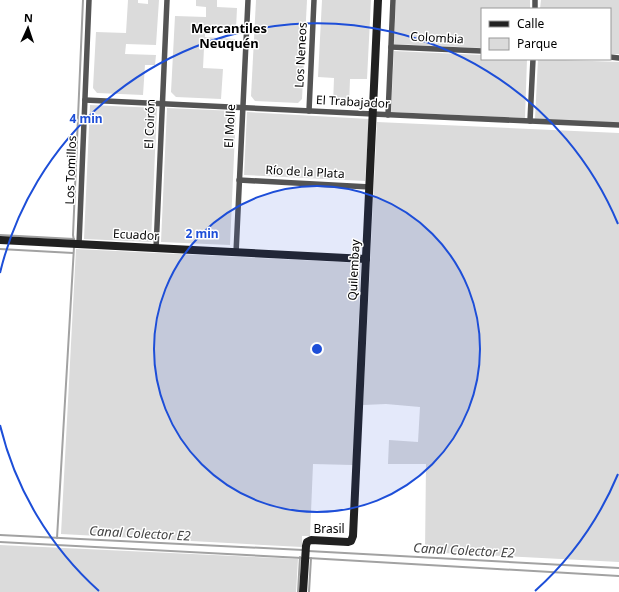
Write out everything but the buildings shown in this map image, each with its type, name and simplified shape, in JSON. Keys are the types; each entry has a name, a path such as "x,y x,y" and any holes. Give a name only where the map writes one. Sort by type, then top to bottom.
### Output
{"street":[{"name":"Los Tomillos","path":"79,244 90,0"},
{"name":"El Coirón","path":"156,248 167,0"},
{"name":"El Molle","path":"236,253 248,0"},
{"name":"Los Neneos","path":"309,111 314,0"},
{"name":"Quilembay","path":"351,541 353,536 378,0"},
{"path":"388,115 393,0"},
{"name":"Colombia","path":"391,47 481,51"},
{"path":"530,121 533,60"},
{"name":"El Trabajador","path":"85,100 619,125"},
{"name":"Río de la Plata","path":"239,180 370,187"},
{"name":"Ecuador","path":"0,240 366,259"},
{"name":"Brasil","path":"303,592 307,542 312,540 351,541"}],"green space":[{"path":"128,0 138,0 138,3 148,4 148,0 159,0 156,45 126,44 125,54 156,55 155,65 145,65 143,95 97,93 93,88 96,32 126,33"},
{"path":"196,0 217,0 217,7 237,8 236,29 205,28 205,37 235,39 235,49 204,48 203,68 223,69 221,99 176,97 171,92 175,16 206,17 206,7 196,6"},
{"path":"256,0 307,0 302,99 298,103 255,101 251,96"},
{"path":"322,0 371,0 367,79 350,79 349,106 333,105 334,78 318,77"},
{"path":"396,0 530,0 530,8 481,8 481,48 394,44"},
{"path":"541,0 619,0 619,54 611,54 611,8 540,8"},
{"path":"394,51 481,55 481,60 527,60 525,118 391,112"},
{"path":"538,60 619,62 619,123 535,119"},
{"path":"90,105 157,108 151,242 84,239"},
{"path":"167,108 236,111 230,245 161,242"},
{"path":"247,112 369,119 365,181 244,175"},
{"path":"377,122 619,133 619,562 425,552 426,464 388,464 389,440 418,442 420,407 386,404 363,405"},
{"path":"76,249 361,263 353,465 313,464 310,536 302,536 302,547 61,534"},
{"path":"0,545 298,559 296,592 0,592"}],"waterway":[{"path":"74,241 73,235 83,0"},
{"path":"0,235 74,239"},
{"path":"57,538 74,247"},
{"path":"0,249 73,253"},
{"name":"Canal Colector E2","path":"0,535 303,550"},
{"path":"0,542 302,558"},
{"name":"Canal Colector E2","path":"308,551 619,568"},
{"path":"298,592 300,557"},
{"path":"308,558 619,576"},
{"path":"309,592 311,558"}],"district":[{"name":"Mercantiles Neuquén","path":"229,36"}]}
